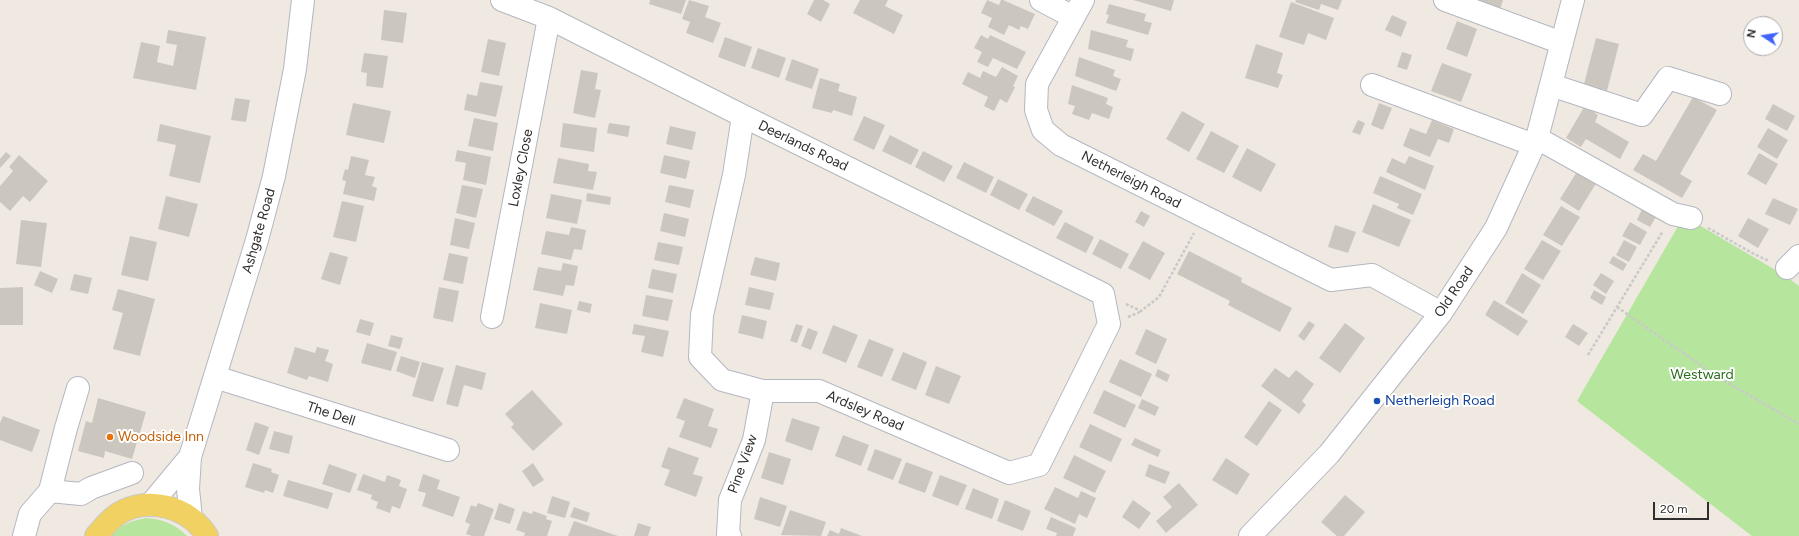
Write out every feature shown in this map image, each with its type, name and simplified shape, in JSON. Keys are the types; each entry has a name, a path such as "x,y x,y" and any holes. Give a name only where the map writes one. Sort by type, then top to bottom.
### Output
{"main road":[{"path":"96,536 106,523 119,513 134,507 150,505 165,506 178,510 191,518 203,529 207,536"}],"street":[{"name":"Ashgate Road","path":"191,518 188,489 190,456 257,240 274,176 295,70 303,0"},
{"name":"Deerlands Road","path":"502,0 549,18 743,116 1103,294"},
{"name":"Netherleigh Road","path":"1041,0 1078,9 1037,84 1036,110 1043,130 1062,145 1331,280 1372,275 1441,313"},
{"path":"1445,0 1562,43"},
{"name":"Old Road","path":"1250,536 1329,454 1441,313 1496,228 1536,141 1573,0"},
{"name":"Loxley Close","path":"492,317 549,18"},
{"path":"1551,85 1642,115 1668,78 1720,94"},
{"path":"1372,85 1536,141 1682,216"},
{"name":"Ardsley Road","path":"743,116 734,175 702,315 700,357 722,380 763,391 819,391 1009,473 1039,465 1109,324 1103,294"},
{"name":"The Dell","path":"215,377 448,450"},
{"path":"24,536 30,514 50,491 78,388"},
{"name":"Pine View","path":"730,536 728,534 730,500 754,440 763,391"},
{"name":"Ashgate Road","path":"150,505 190,456"},
{"path":"50,491 81,494 91,488 132,473"}],"path":[{"path":"1588,355 1617,306 1682,216 1754,254 1793,262"},
{"path":"1103,294 1141,311 1159,296 1204,217"},
{"path":"1617,306 1716,376 1799,424"}],"green space":[{"name":"Westward","path":"1681,221 1699,225 1784,275 1799,286 1799,536 1752,536 1577,401"},
{"path":"145,518 168,523 178,528 187,536 110,536 122,526"}],"building":[{"path":"650,0 686,0 681,14 649,4"},
{"path":"689,0 709,6 705,17 721,23 713,43 686,33 690,22 682,19"},
{"path":"814,0 823,0 830,4 821,22 807,14"},
{"path":"860,0 888,0 885,6 903,15 894,34 853,13"},
{"path":"987,0 999,5 1001,0 1003,0 1035,14 1028,29 1021,26 1019,30 1009,25 1004,35 988,27 992,18 981,13"},
{"path":"1133,0 1174,0 1171,11"},
{"path":"1296,0 1342,0 1338,10 1321,4 1319,10 1295,2"},
{"path":"1478,0 1503,0 1498,15 1475,7"},
{"path":"1291,2 1334,18 1326,40 1308,33 1304,45 1279,37"},
{"path":"1109,4 1146,14 1144,21 1152,23 1148,35 1106,23 1109,15 1106,14"},
{"path":"384,10 407,13 403,43 381,40"},
{"path":"1392,15 1407,22 1401,37 1385,30"},
{"path":"1457,21 1477,29 1467,57 1446,49"},
{"path":"168,30 206,37 196,90 133,78 141,42 160,46 157,62 173,66 177,45 166,43"},
{"path":"1091,30 1128,40 1126,47 1134,49 1131,61 1088,49"},
{"path":"981,35 988,39 990,35 1026,52 1017,69 993,58 988,67 977,62 982,52 974,48"},
{"path":"725,37 752,47 745,67 718,57"},
{"path":"1596,38 1619,44 1607,91 1602,89 1595,113 1598,115 1595,122 1629,142 1620,159 1586,139 1581,147 1566,138 1583,109 1589,86 1584,84"},
{"path":"488,39 506,43 499,76 481,72"},
{"path":"1256,44 1283,53 1277,73 1283,75 1278,88 1245,78"},
{"path":"758,48 786,58 779,78 751,68"},
{"path":"1402,52 1412,55 1407,70 1397,67"},
{"path":"364,53 388,56 383,88 366,86 367,73 361,72"},
{"path":"1079,57 1115,70 1113,76 1121,79 1116,91 1075,76"},
{"path":"792,59 819,69 812,89 785,80"},
{"path":"1442,63 1472,74 1461,102 1431,91"},
{"path":"1002,67 1018,76 1013,86 1015,87 1007,103 1000,99 994,111 984,106 988,97 962,84 968,72 980,78 983,71 996,77"},
{"path":"581,70 598,73 595,89 601,90 595,118 573,113"},
{"path":"820,78 840,84 838,91 857,97 852,116 833,110 832,113 812,108"},
{"path":"480,82 503,86 496,117 464,110 467,94 477,96"},
{"path":"1072,85 1108,98 1106,104 1113,107 1109,119 1092,113 1089,120 1072,114 1075,106 1068,104"},
{"path":"1693,97 1717,110 1680,174 1692,181 1682,198 1633,170 1643,154 1656,161"},
{"path":"235,98 250,100 246,122 231,120"},
{"path":"353,103 391,111 384,143 346,135"},
{"path":"1379,103 1392,108 1383,130 1371,125"},
{"path":"1773,104 1795,116 1787,131 1765,119"},
{"path":"1182,111 1205,124 1189,152 1166,139"},
{"path":"864,116 885,125 874,150 853,140"},
{"path":"474,118 498,123 493,151 468,146"},
{"path":"1358,120 1365,123 1360,135 1352,132"},
{"path":"1432,120 1454,129 1449,143 1438,139 1430,157 1403,146 1410,128 1426,134"},
{"path":"563,123 597,128 594,152 560,147"},
{"path":"609,123 630,126 628,137 607,133"},
{"path":"160,124 211,136 200,183 169,176 176,145 157,141"},
{"path":"670,126 696,132 692,150 666,144"},
{"path":"1768,128 1788,140 1777,159 1757,147"},
{"path":"1211,131 1239,146 1224,173 1196,159"},
{"path":"890,135 919,150 911,165 882,151"},
{"path":"1247,148 1276,164 1261,192 1232,177"},
{"path":"457,150 491,157 486,185 463,180 466,163 455,161"},
{"path":"923,151 953,166 944,182 915,167"},
{"path":"6,152 11,156 0,168 0,159"},
{"path":"1759,153 1778,164 1766,185 1747,174"},
{"path":"19,155 48,181 30,202 23,196 10,211 0,202 0,186 13,171 9,167"},
{"path":"664,155 690,161 686,179 660,173"},
{"path":"351,156 369,160 365,175 375,177 372,186 377,188 374,201 343,194 346,181 342,180 345,169 348,170"},
{"path":"1409,156 1434,166 1425,190 1386,172 1392,158 1405,164"},
{"path":"558,158 589,164 588,171 597,172 593,190 553,183"},
{"path":"964,162 994,177 986,193 956,178"},
{"path":"1578,170 1597,182 1579,211 1560,199"},
{"path":"1380,176 1422,194 1413,215 1397,208 1399,204 1373,193"},
{"path":"998,179 1028,194 1019,210 990,195"},
{"path":"462,185 483,189 476,218 456,213"},
{"path":"669,185 694,190 690,208 665,202"},
{"path":"587,193 611,197 610,205 586,201"},
{"path":"551,194 582,200 577,224 546,218"},
{"path":"166,196 198,204 189,237 158,229"},
{"path":"1033,196 1063,211 1054,226 1025,211"},
{"path":"1773,198 1798,209 1790,225 1765,214"},
{"path":"342,201 364,206 356,242 333,237"},
{"path":"1373,204 1411,220 1399,247 1362,232"},
{"path":"1561,206 1580,217 1562,246 1543,235"},
{"path":"1642,209 1656,217 1650,227 1637,220"},
{"path":"1141,211 1150,216 1144,227 1135,222"},
{"path":"664,213 689,219 685,237 660,231"},
{"path":"455,218 475,223 469,249 450,245"},
{"path":"1748,218 1769,229 1758,248 1738,236"},
{"path":"21,220 47,223 41,267 16,264"},
{"path":"1065,222 1094,237 1086,253 1056,238"},
{"path":"1630,222 1647,232 1640,245 1622,236"},
{"path":"1335,225 1356,232 1348,253 1328,247"},
{"path":"571,227 586,230 582,250 574,249 571,260 541,254 546,231 569,235"},
{"path":"130,236 157,242 148,281 121,275"},
{"path":"1100,239 1129,254 1121,269 1092,254"},
{"path":"1542,240 1561,251 1543,280 1524,269"},
{"path":"1624,240 1637,247 1629,262 1616,255"},
{"path":"1143,241 1165,253 1150,280 1128,268"},
{"path":"658,242 683,247 679,265 654,260"},
{"path":"1189,251 1242,278 1241,282 1292,308 1280,332 1228,305 1230,301 1177,274"},
{"path":"330,252 348,257 340,285 321,279"},
{"path":"449,253 468,257 463,284 443,280"},
{"path":"1613,256 1627,264 1623,271 1609,263"},
{"path":"755,257 780,263 776,281 750,275"},
{"path":"563,263 578,266 574,286 566,285 563,296 533,290 538,267 561,271"},
{"path":"652,269 677,274 673,293 648,288"},
{"path":"40,271 58,279 52,293 34,285"},
{"path":"1522,273 1541,285 1523,314 1505,303"},
{"path":"1601,273 1614,281 1606,294 1593,285"},
{"path":"74,274 92,278 88,294 70,290"},
{"path":"23,287 23,325 0,325 0,288"},
{"path":"439,287 459,291 453,322 433,318"},
{"path":"749,287 774,293 770,310 745,305"},
{"path":"118,289 155,299 140,356 113,349 123,313 112,310"},
{"path":"1594,290 1606,297 1602,305 1590,298"},
{"path":"646,295 673,300 668,321 642,316"},
{"path":"1494,300 1528,321 1518,336 1485,315"},
{"path":"579,301 592,304 590,313 577,310"},
{"path":"540,303 572,310 567,334 535,328"},
{"path":"742,315 767,321 763,339 738,333"},
{"path":"360,319 374,323 370,336 356,332"},
{"path":"1309,321 1315,325 1304,341 1298,336"},
{"path":"1345,323 1365,338 1340,373 1319,358"},
{"path":"634,324 669,331 663,357 641,352 645,336 632,334"},
{"path":"796,324 803,326 797,343 790,341"},
{"path":"1573,324 1588,333 1579,346 1565,337"},
{"path":"833,325 858,335 846,363 822,353"},
{"path":"808,328 818,332 811,350 801,346"},
{"path":"1146,329 1167,339 1156,364 1135,354"},
{"path":"391,335 403,338 400,349 388,346"},
{"path":"869,339 894,349 882,377 857,367"},
{"path":"367,343 397,352 391,371 361,363"},
{"path":"295,347 315,353 317,347 329,350 325,361 333,364 328,382 309,376 307,380 287,373"},
{"path":"903,352 927,362 916,390 891,380"},
{"path":"401,356 420,362 415,378 396,371"},
{"path":"1120,359 1152,374 1141,397 1109,382"},
{"path":"422,362 444,368 433,402 412,396"},
{"path":"456,365 486,373 482,390 464,385 458,407 446,404"},
{"path":"936,366 961,376 949,404 925,395"},
{"path":"1275,368 1289,378 1296,370 1314,384 1302,401 1306,405 1299,414 1261,386"},
{"path":"1158,369 1170,375 1167,382 1155,376"},
{"path":"532,390 563,424 533,451 511,427 514,424 505,414"},
{"path":"1104,390 1136,405 1125,428 1093,413"},
{"name":"Woodside Inn","path":"98,398 146,412 132,459 105,451 104,458 78,451 86,421 92,423"},
{"path":"684,398 714,409 708,426 718,429 711,448 679,437 685,421 676,418"},
{"path":"1142,399 1159,407 1155,416 1138,408"},
{"path":"1269,401 1282,410 1257,446 1244,437"},
{"path":"3,416 40,430 32,452 0,440 0,423"},
{"path":"792,418 820,427 812,451 785,441"},
{"path":"255,422 269,427 259,455 246,450"},
{"path":"1090,424 1122,439 1111,462 1079,447"},
{"path":"274,431 293,436 289,454 269,449"},
{"path":"843,435 869,445 861,466 835,456"},
{"path":"1135,438 1161,450 1158,457 1131,445"},
{"path":"668,447 699,458 693,474 703,477 696,497 664,485 670,470 661,467"},
{"path":"875,449 902,459 893,480 867,470"},
{"path":"769,452 791,459 783,485 761,478"},
{"path":"1074,455 1106,471 1095,493 1063,478"},
{"path":"1226,458 1250,474 1237,495 1212,480"},
{"path":"906,462 933,472 925,493 898,483"},
{"path":"253,463 272,469 271,472 279,475 273,493 265,490 264,493 245,487"},
{"path":"533,463 544,480 533,487 522,471"},
{"path":"329,464 357,474 350,493 322,484"},
{"path":"1149,464 1170,472 1165,484 1145,476"},
{"path":"363,474 385,482 387,475 401,480 399,486 407,489 400,509 392,506 390,513 376,508 378,502 371,499 372,495 357,490"},
{"path":"423,474 440,480 437,489 460,497 453,517 422,506 426,493 418,491"},
{"path":"940,475 967,485 958,506 932,496"},
{"path":"288,480 333,493 328,509 283,496"},
{"path":"1179,483 1198,505 1166,533 1156,521 1172,507 1163,497"},
{"path":"1055,487 1078,498 1081,491 1096,498 1087,518 1079,514 1075,524 1044,509"},
{"path":"973,488 999,499 992,519 965,509"},
{"path":"1345,495 1365,512 1344,536 1337,536 1321,522"},
{"path":"552,496 570,502 565,518 547,513"},
{"path":"760,497 787,506 780,527 754,519"},
{"path":"1005,500 1031,511 1023,531 997,521"},
{"path":"1133,500 1151,513 1139,529 1122,517"},
{"path":"478,503 494,509 484,536 472,536 466,534 470,524 465,522 471,505 476,507"},
{"path":"499,503 515,509 510,524 494,519"},
{"path":"574,507 590,513 587,522 570,517"},
{"path":"790,510 826,522 821,536 781,535"},
{"path":"523,511 532,514 533,511 547,516 546,519 552,521 547,536 524,536 525,533 516,530"},
{"path":"1051,517 1076,528 1073,536 1056,536 1057,533 1046,529"},
{"path":"574,521 618,536 568,536"},
{"path":"638,523 651,527 648,536 634,536"},
{"path":"841,528 862,536 827,536 830,530 839,534"}],"place":[{"name":"Netherleigh Road","path":"1377,401"},
{"name":"Woodside Inn","path":"110,437"}]}
